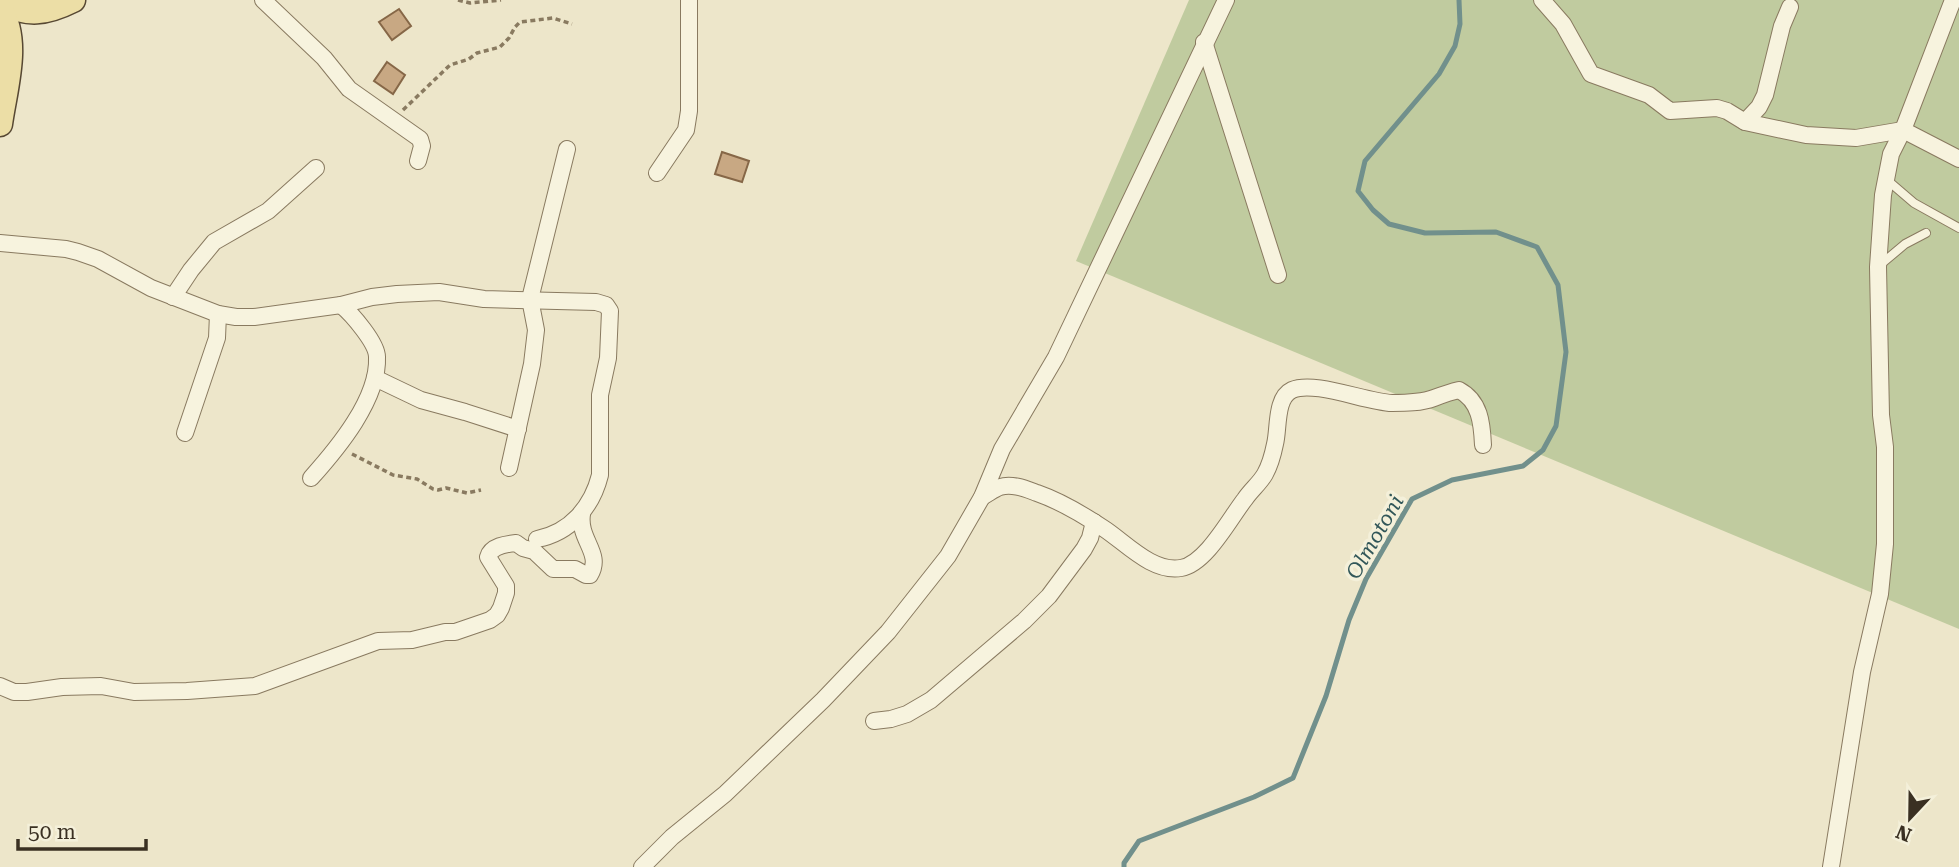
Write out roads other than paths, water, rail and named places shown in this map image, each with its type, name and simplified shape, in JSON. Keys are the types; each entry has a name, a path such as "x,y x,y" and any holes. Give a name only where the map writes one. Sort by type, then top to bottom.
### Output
{"main road":[{"path":"0,1 17,9 33,12 54,9 73,0"},
{"path":"0,9 12,44"},
{"path":"0,124 12,44 19,31 44,11"}],"street":[{"path":"262,0 324,58 349,89 420,139 422,146 418,161"},
{"path":"657,173 685,130 690,111 689,0"},
{"path":"642,867 672,837 743,777 823,700 888,632 948,556 982,497 1002,449 1056,357 1226,0"},
{"path":"1542,0 1563,24 1591,75 1649,94 1670,111 1717,108 1745,122 1806,135 1856,138 1903,130 1959,159"},
{"path":"1831,867 1862,672 1880,594 1885,544 1885,447 1881,415 1878,267 1886,179 1891,154 1903,130 1953,0"},
{"path":"1745,122 1759,107 1765,95 1782,26 1790,6"},
{"path":"1204,42 1278,275"},
{"path":"509,468 532,363 536,330 530,299 567,149"},
{"path":"173,297 214,242 268,211 316,168"},
{"path":"0,243 56,247 78,252 98,259 150,288 218,314 254,317 341,305 372,297 439,292 484,299 596,302 606,305 610,311 608,358 600,395 600,475 582,514 554,534 537,539"},
{"path":"311,478 358,416 375,378 377,353 357,320 341,305"},
{"path":"186,433 215,345 218,314"},
{"path":"375,378 421,400 518,429"},
{"path":"982,497 1001,487 1016,486 1047,497 1094,523 1152,562 1178,569 1194,564 1204,554 1261,481 1276,442 1282,401 1287,393 1299,388 1329,390 1370,401 1401,403 1431,400 1459,390 1475,402 1483,445"},
{"path":"0,686 27,692 62,687 101,686 134,692 255,686 378,640 412,640 456,632 490,620 501,608 506,586 488,557 493,549 516,543 534,551 554,569 575,569 590,575 594,560 581,530 582,514"},
{"path":"874,721 907,714 931,700 1024,621 1049,596 1084,549 1094,523"}],"lane":[{"path":"1886,179 1914,203 1959,228"},
{"path":"1878,267 1905,244 1926,233"}],"waterway":[{"name":"Olmotoni","path":"1124,867 1139,841 1254,797 1293,778 1326,696 1349,620 1366,579 1412,499 1452,480 1523,466 1543,450 1556,426 1566,352 1558,285 1537,247 1496,232 1425,233 1389,224 1358,191 1365,161 1439,74 1455,46 1460,24 1459,0"}]}
